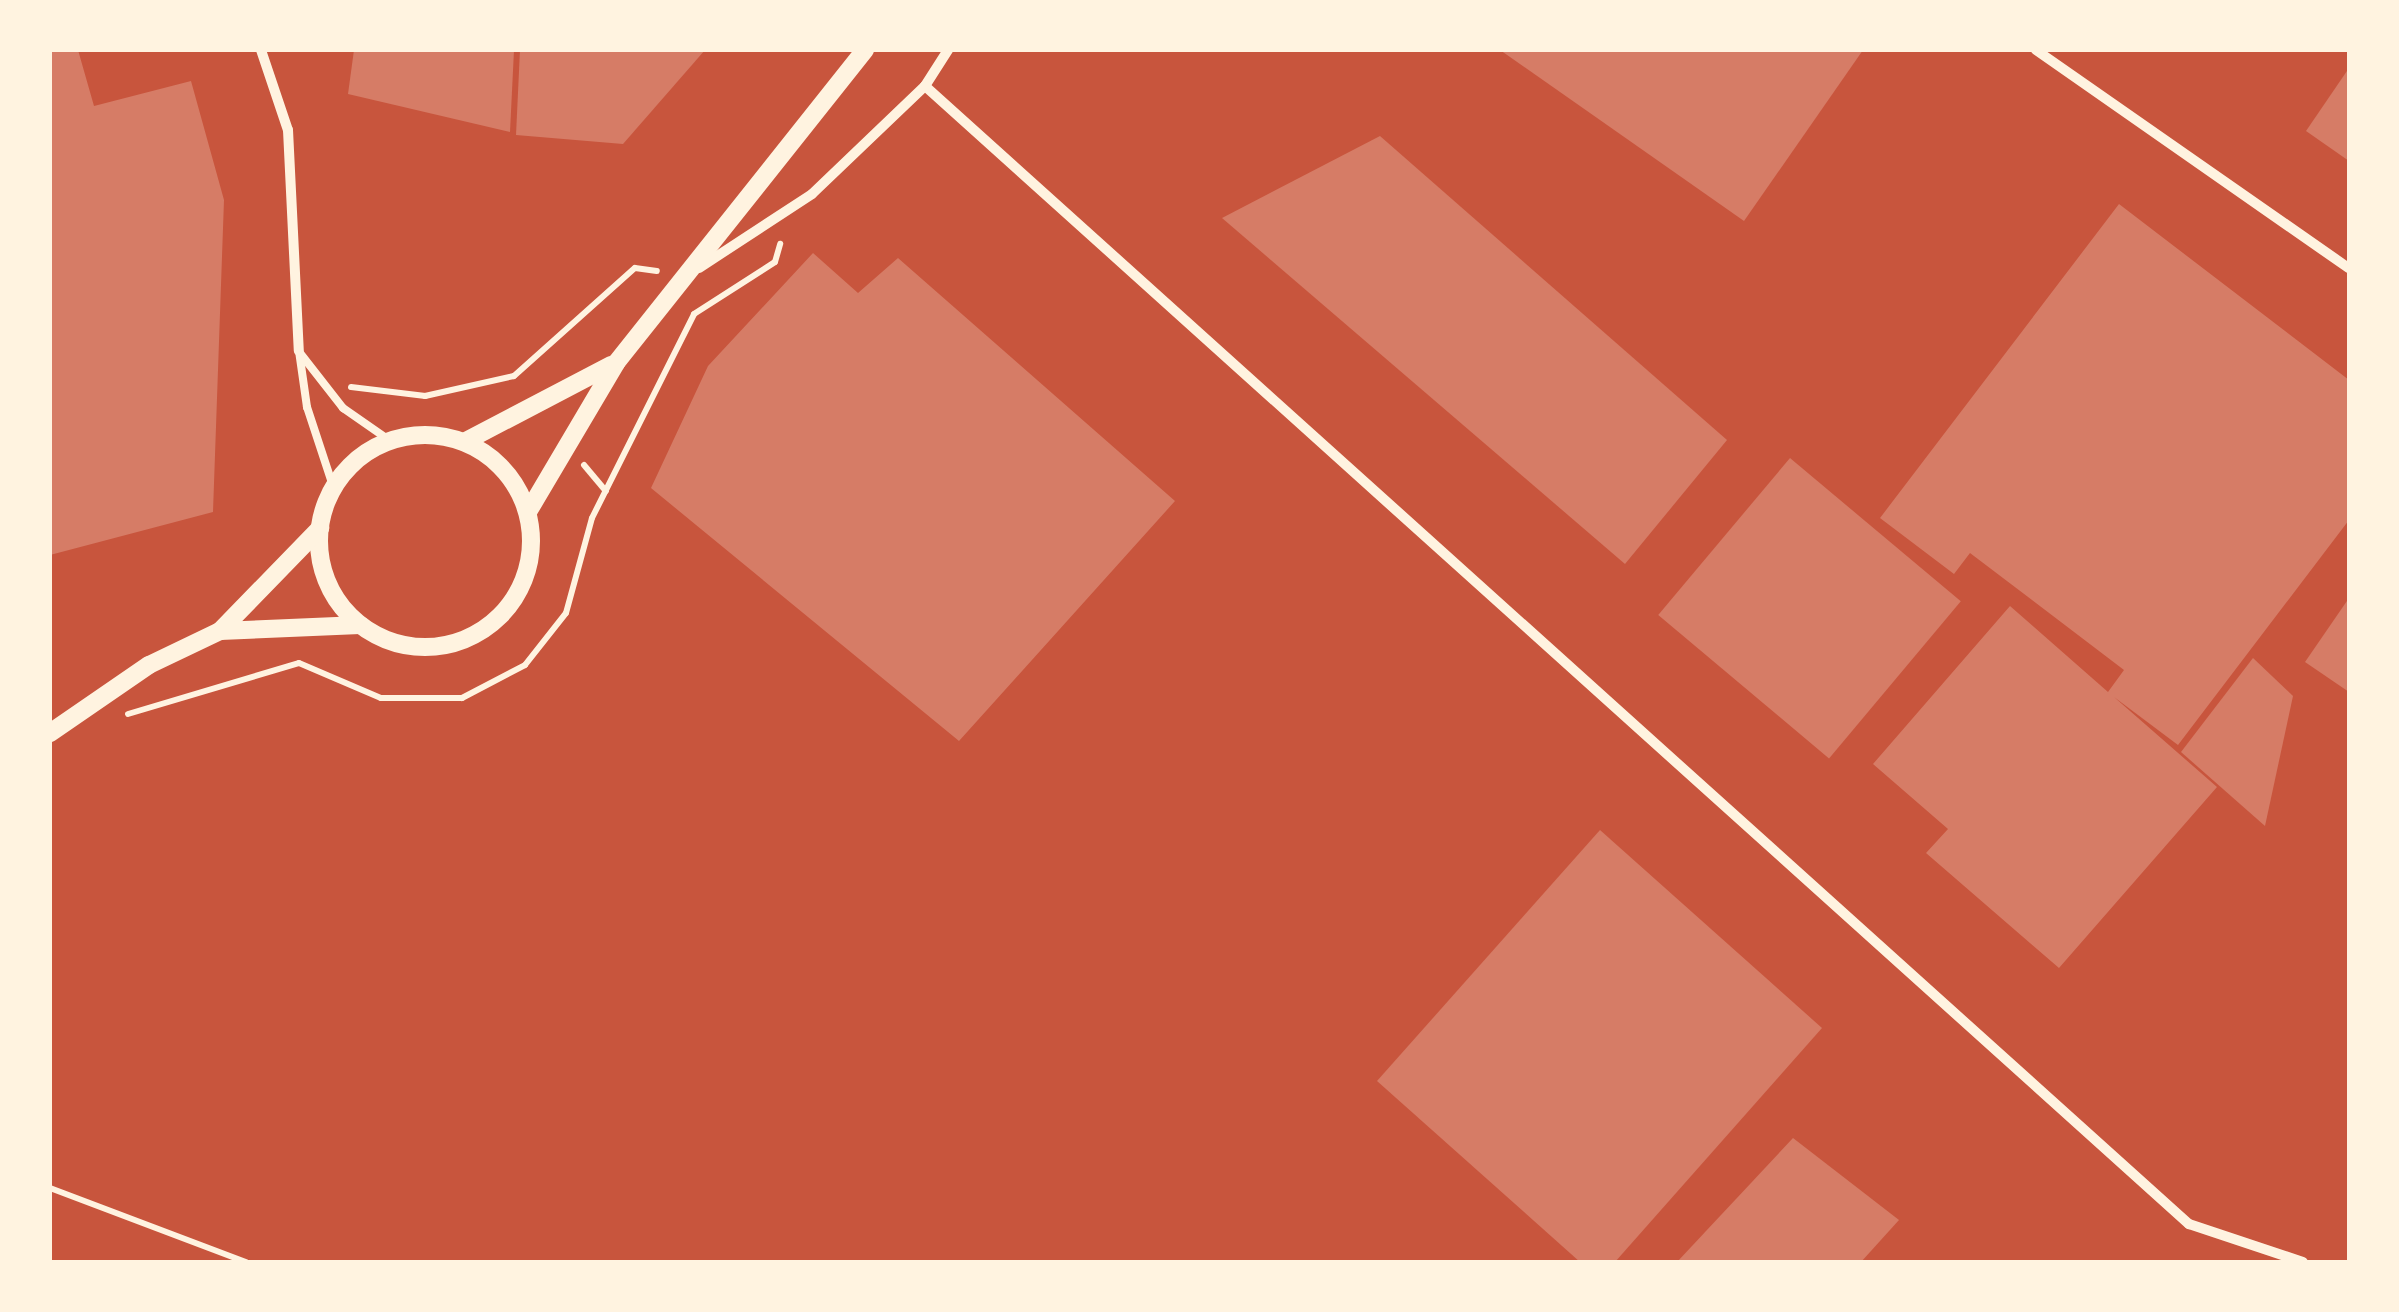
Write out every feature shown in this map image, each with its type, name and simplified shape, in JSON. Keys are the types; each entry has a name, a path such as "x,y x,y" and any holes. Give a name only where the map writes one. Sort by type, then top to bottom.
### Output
{"street":[{"path":"261,50 288,130 299,351"},
{"path":"528,512 616,362 865,50"},
{"path":"681,281 812,194 925,86 948,50"},
{"path":"2036,50 2349,268"},
{"path":"925,86 2190,1224 2303,1262"},
{"path":"464,442 616,362"},
{"path":"414,434 464,442 514,482 528,512 532,545 526,578 509,607 485,630 455,644 422,647 390,641 360,625 335,598 321,564 320,528 334,486 357,459 388,440 414,434"},
{"path":"220,631 320,528"},
{"path":"50,732 149,665 220,631 282,624 360,625"}],"lane":[{"path":"299,351 330,390 388,440"},
{"path":"299,351 307,407 334,486"}],"path":[{"path":"330,390 372,385 425,396 514,376 635,268 644,265 681,281"},
{"path":"50,1188 246,1262"}],"building":[{"path":"50,50 78,50 94,106 191,81 224,200 213,512 50,555"},
{"path":"354,50 514,50 510,132 348,94"},
{"path":"520,50 705,50 623,144 516,135"},
{"path":"1500,50 1863,50 1744,221"},
{"path":"2349,68 2349,161 2306,131"},
{"path":"1380,136 1727,440 1625,564 1222,218"},
{"path":"2119,204 2349,380 2349,520 2178,745 2114,697 2217,787 2059,968 1926,853 1948,829 1873,764 2010,606 2108,692 2124,670 1970,553 1954,574 1880,518"},
{"path":"813,253 858,293 898,258 1175,501 959,741 651,488 708,366"},
{"path":"1790,458 1961,601 1829,758 1658,615"},
{"path":"2349,598 2349,692 2305,662"},
{"path":"2253,658 2293,696 2265,826 2181,752"},
{"path":"1600,830 1822,1028 1615,1262 1580,1262 1377,1081"},
{"path":"1793,1138 1899,1220 1861,1262 1677,1262"}]}
